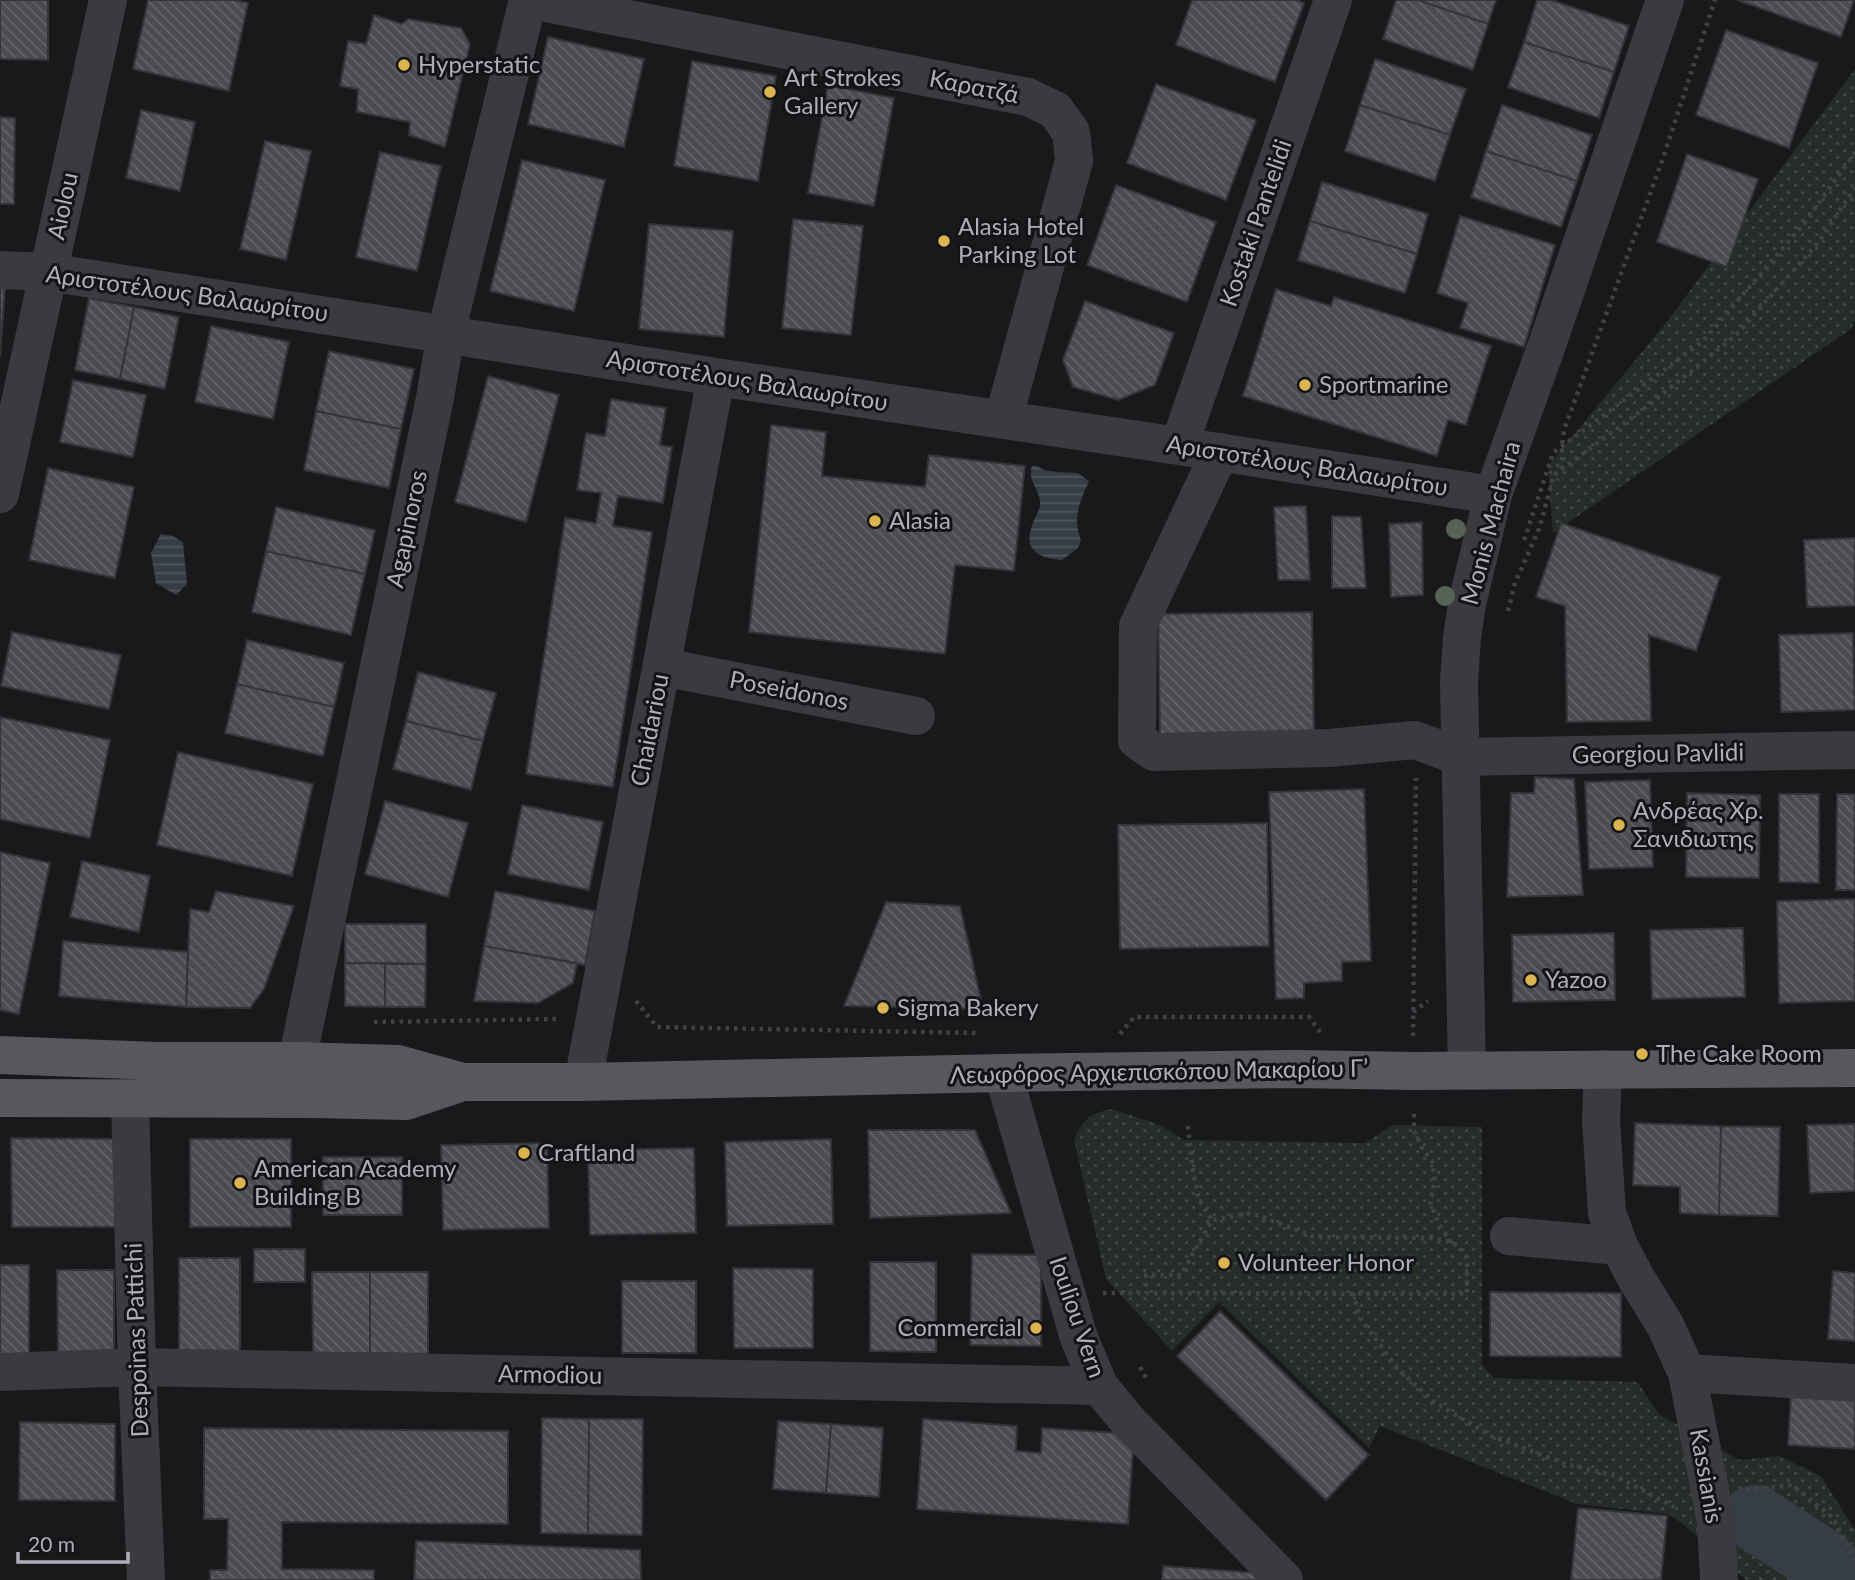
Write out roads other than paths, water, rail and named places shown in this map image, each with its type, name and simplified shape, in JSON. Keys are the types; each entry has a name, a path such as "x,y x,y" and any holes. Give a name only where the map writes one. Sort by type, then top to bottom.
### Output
{"main road":[{"name":"Λεωφόρος Αρχιεπισκόπου Μακαρίου Γ’","path":"0,1055 156,1061 398,1064 463,1082 1297,1069 1855,1068"},
{"name":"Λεωφόρος Αρχιεπισκόπου Μακαρίου Γ’","path":"0,1098 406,1101 463,1082"}],"street":[{"name":"Aiolou","path":"0,494 108,0"},
{"name":"Agapinoros","path":"297,1061 435,398 446,333 530,0"},
{"name":"Καρατζά","path":"530,0 1028,97 1055,110 1071,132 1074,161 1003,420"},
{"name":"Kostaki Pantelidi","path":"1179,446 1333,0"},
{"name":"Monis Machaira","path":"1467,1070 1459,682 1467,604 1493,495 1665,0"},
{"name":"Αριστοτέλους Βαλαωρίτου","path":"0,270 48,272 1493,495"},
{"name":"Chaidariou","path":"583,1082 716,377"},
{"path":"1220,452 1138,626 1137,740 1154,752 1329,748 1415,740 1461,757"},
{"name":"Poseidonos","path":"662,667 916,716"},
{"name":"Georgiou Pavlidi","path":"1461,757 1855,750"},
{"name":"Kassianis","path":"1603,1069 1601,1120 1607,1213 1627,1262 1665,1325 1687,1373 1716,1522 1719,1580"},
{"name":"Iouliou Vern","path":"1003,1073 1079,1338 1099,1385 1128,1421 1284,1580"},
{"name":"Despoinas Pattichi","path":"130,1100 136,1367 146,1580"},
{"path":"1509,1236 1627,1262"},
{"name":"Armodiou","path":"0,1372 136,1367 1099,1385"},
{"path":"1687,1373 1855,1383"}],"waterway":[{"path":"1755,1518 1823,1562 1840,1580"}],"place":[{"name":"Hyperstatic","path":"404,65"},
{"name":"Art Strokes Gallery","path":"770,92"},
{"name":"Alasia Hotel Parking Lot","path":"944,241"},
{"name":"Sportmarine","path":"1305,385"},
{"name":"Alasia","path":"875,521"},
{"name":"Ανδρέας Χρ. Σανιδιωτης","path":"1619,825"},
{"name":"Yazoo","path":"1531,980"},
{"name":"Sigma Bakery","path":"883,1008"},
{"name":"The Cake Room","path":"1642,1054"},
{"name":"Craftland","path":"524,1153"},
{"name":"American Academy Building B","path":"240,1183"},
{"name":"Volunteer Honor","path":"1224,1263"},
{"name":"Commercial","path":"1036,1328"}]}
